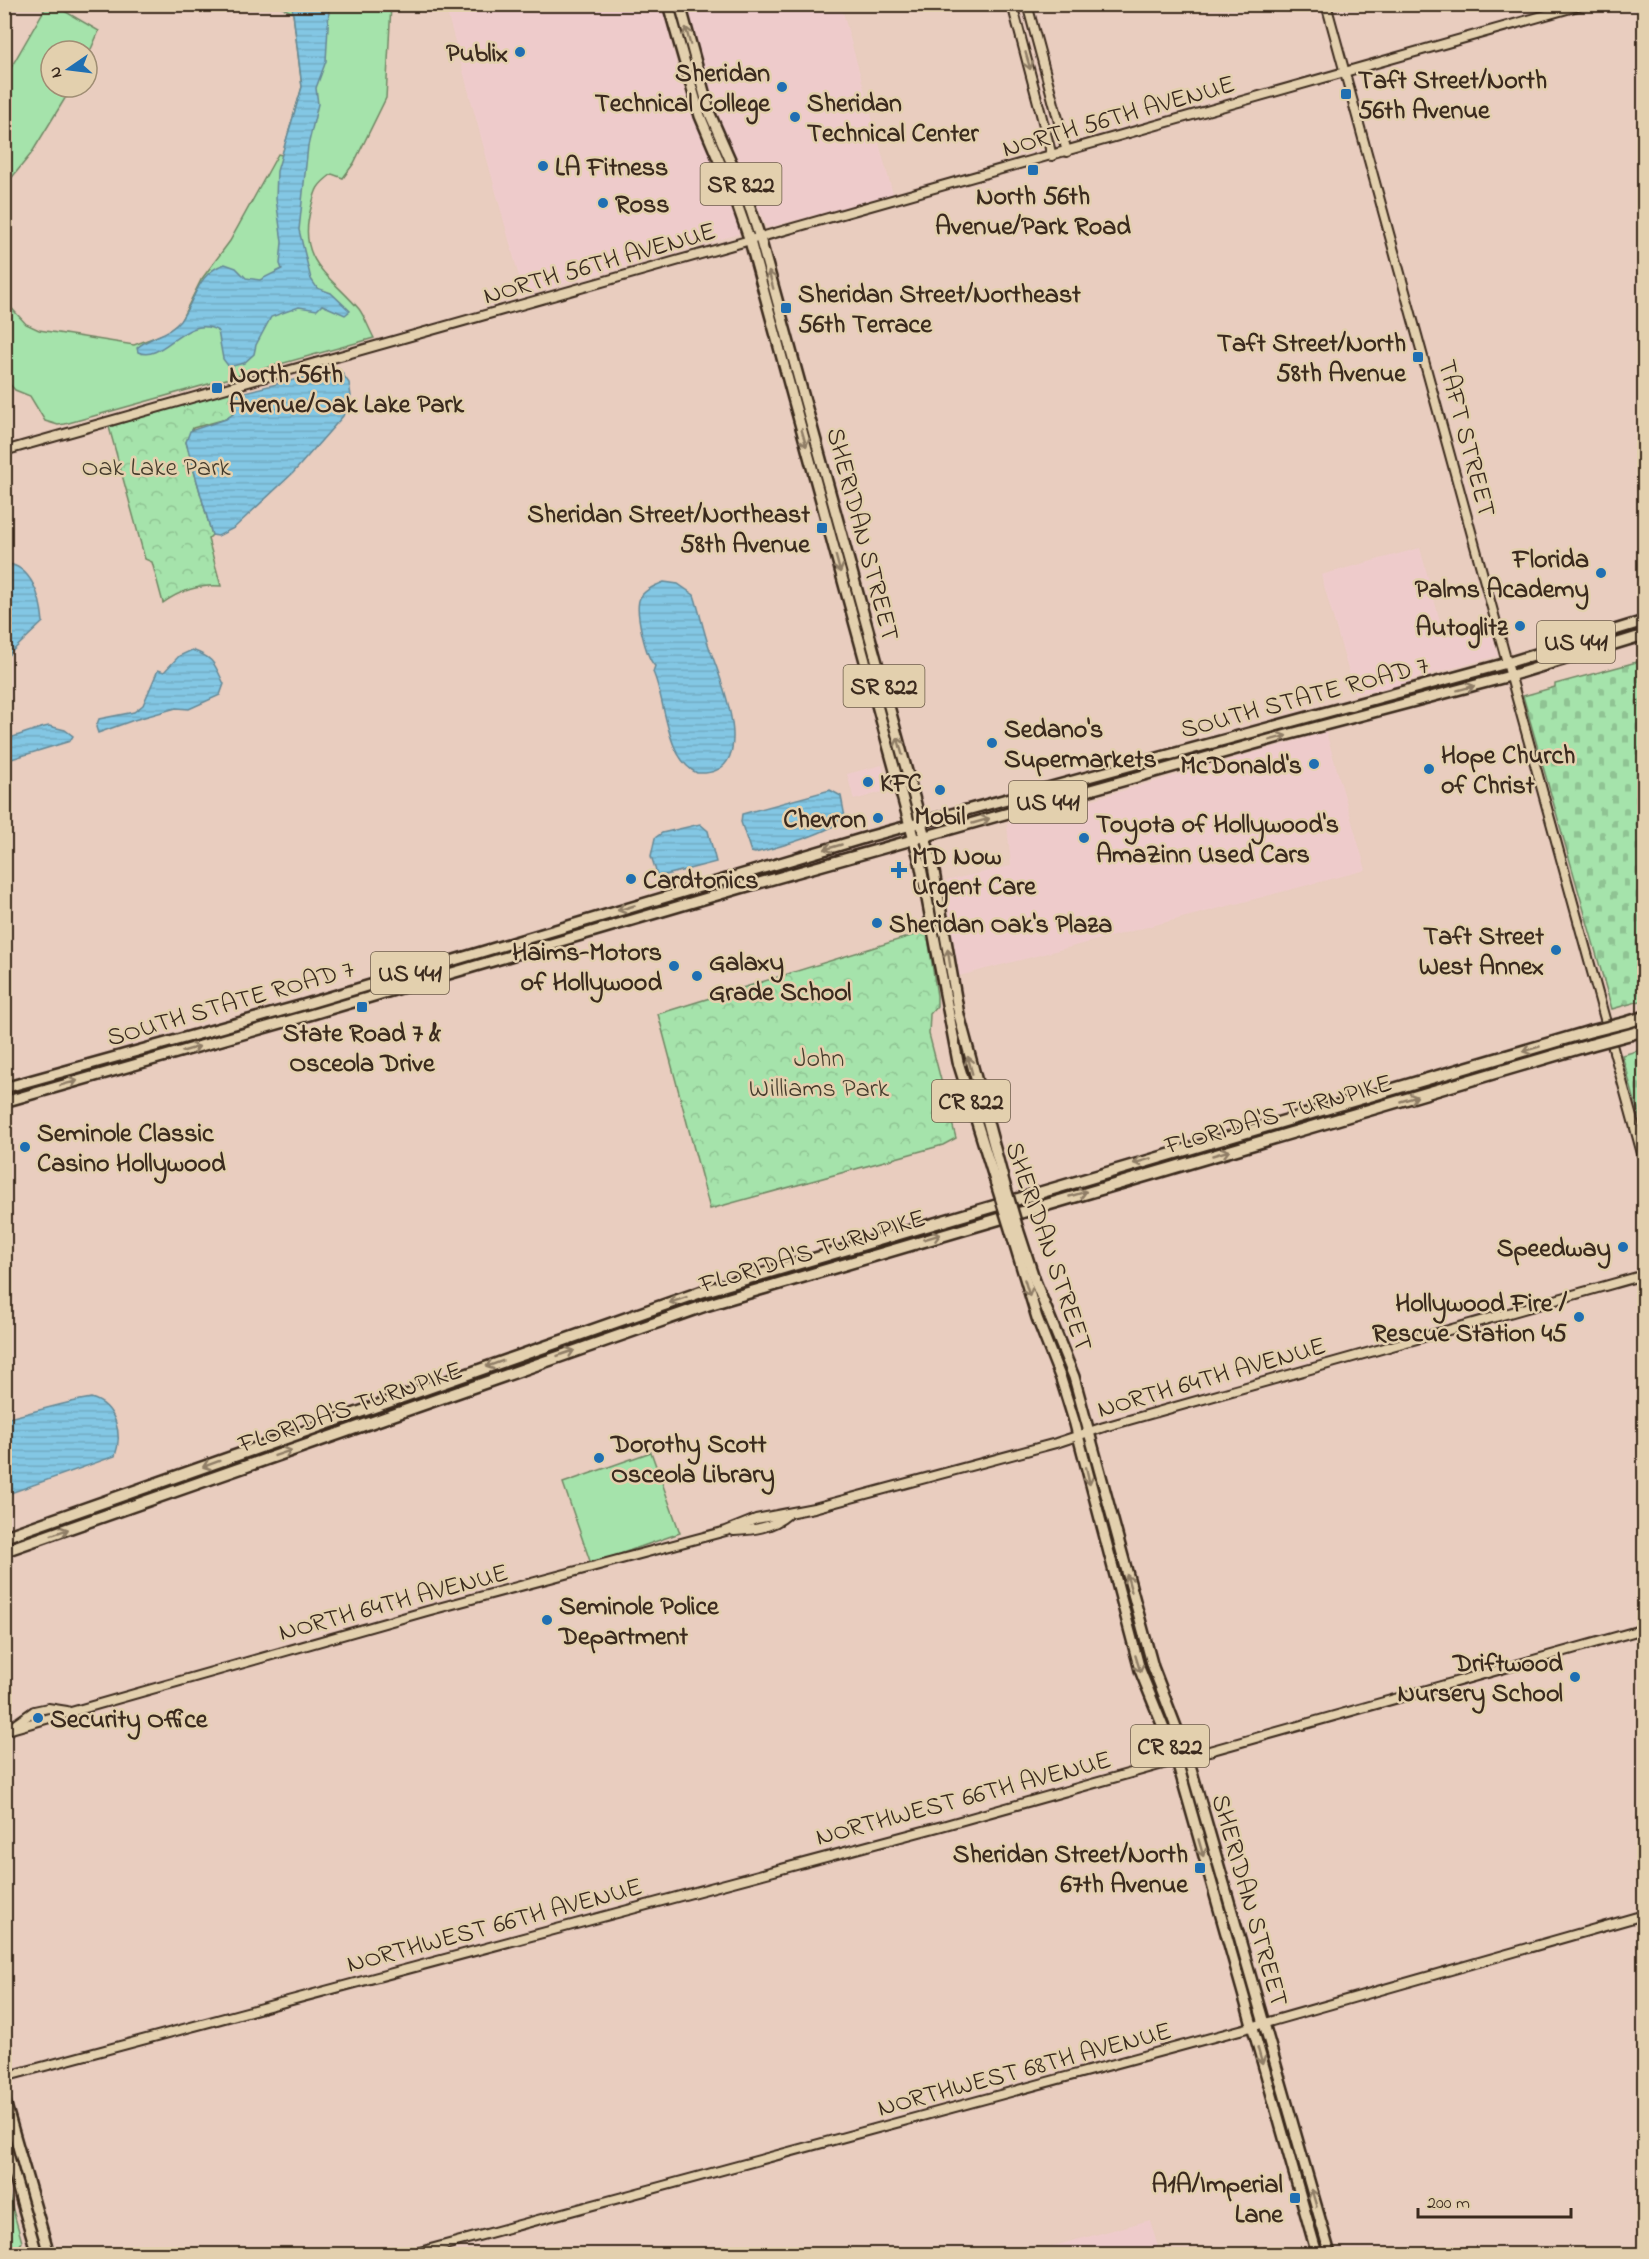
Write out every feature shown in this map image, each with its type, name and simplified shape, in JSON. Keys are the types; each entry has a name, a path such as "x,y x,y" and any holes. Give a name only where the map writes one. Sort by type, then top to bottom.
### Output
{"highway":[{"name":"FLORIDA'S TURNPIKE","path":"4,1537 701,1292 1644,1017"},
{"name":"FLORIDA'S TURNPIKE","path":"4,1551 707,1305 1644,1030"}],"main road":[{"name":"SHERIDAN STREET","path":"668,4 691,88 750,242 914,840 931,911 958,1062 1000,1183 1037,1318 1061,1379 1079,1436 1140,1670 1177,1761 1317,2254"},
{"name":"SHERIDAN STREET","path":"680,4 702,89 747,198 760,238 921,822 942,910 964,1037 1000,1183"},
{"path":"681,51 686,55 694,83 702,89"},
{"path":"691,88 700,99 714,136 724,145"},
{"name":"SOUTH STATE ROAD 7","path":"4,1088 316,1001 742,873 921,822 1507,663 1644,621"},
{"name":"SOUTH STATE ROAD 7","path":"4,1102 724,893 1242,747 1510,676 1644,635"},
{"path":"1370,713 1377,699"},
{"path":"1343,720 1352,706"},
{"path":"1242,747 1244,739 1252,733"},
{"path":"1202,759 1212,744"},
{"path":"1054,800 1060,784"},
{"path":"724,893 735,885 742,873"},
{"path":"147,1061 155,1052 156,1045"},
{"path":"36,1092 33,1088 42,1077"},
{"name":"SHERIDAN STREET","path":"1014,1230 1074,1377 1153,1668 1188,1758 1330,2254"},
{"path":"4,2098 49,2254"},
{"path":"4,2140 37,2252"},
{"path":"11,2162 19,2166 29,2203 36,2209"}],"street":[{"path":"1012,4 1052,156"},
{"path":"1027,4 1067,152"},
{"name":"TAFT STREET","path":"1326,4 1644,1161"},
{"name":"NORTH 56TH AVENUE","path":"4,451 750,242 1585,4"},
{"name":"NORTH 64TH AVENUE","path":"4,1730 34,1711 48,1708 72,1711 427,1611 726,1532 756,1519 788,1514 1090,1433 1644,1275"},
{"name":"NORTHWEST 66TH AVENUE","path":"4,2077 1188,1758 1644,1629"},
{"name":"NORTHWEST 68TH AVENUE","path":"412,2254 1264,2024 1644,1915"},
{"path":"17,2254 37,2252"}],"shaded area":[{"path":"445,5 662,5 681,82 740,230 739,234 524,295"},
{"name":"Sheridan Technical Center","path":"686,5 841,5 893,194 767,228 729,143 710,92"},
{"path":"1420,548 1444,636 1490,624 1498,656 1416,678 1401,685 1355,694 1321,575"},
{"path":"1326,732 1366,870 959,976 945,881 1011,866 1007,824"},
{"name":"KFC","path":"882,765 889,790 854,800 847,774"},
{"path":"1150,2220 1160,2254 1024,2254"}],"green space":[{"path":"47,5 54,5 99,31 95,39 39,39 39,99 65,99 31,154 5,186 5,78"},
{"path":"277,5 391,5 386,98 354,163 343,178 332,174 317,188 308,226 308,241 318,266 359,309 374,338 65,424 58,425 45,421 30,396 15,390 5,379 4,300 26,324 39,330 134,345 166,333 180,322 201,280 230,241 278,154 282,155 302,87 293,13"},
{"name":"Oak Lake Park","path":"235,388 233,414 226,419 193,428 186,442 212,535 208,539 221,586 190,589 163,603 152,562 145,559 109,427"},
{"path":"1644,660 1644,1000 1612,1009 1523,696 1555,687 1555,684"},
{"name":"John Williams Park","path":"927,931 937,996 937,1006 930,1014 929,1034 956,1138 943,1145 710,1209 658,1014"},
{"path":"1644,1049 1644,1134 1622,1055"},
{"path":"651,1452 680,1533 591,1564 563,1483"},
{"path":"4,2178 22,2242 18,2248 5,2251"}],"water":[{"path":"292,5 333,5 329,10 326,61 316,88 318,104 308,146 299,230 311,279 317,288 331,293 350,311 345,315 322,305 317,310 299,307 271,317 256,345 254,354 244,363 229,367 223,359 218,331 206,327 185,332 157,351 147,354 138,352 137,348 142,344 176,326 203,280 216,268 225,264 236,268 246,278 260,280 282,269 280,264 282,242 276,199 277,171 302,87"},
{"path":"339,369 349,383 351,396 343,416 293,473 234,528 218,536 212,535 186,442 190,431 226,419 233,414 236,394"},
{"path":"5,563 14,565 28,577 40,603 43,622 5,658"},
{"path":"664,582 678,584 694,595 727,700 732,722 733,742 729,759 717,770 697,773 686,766 672,742 653,672 655,666 648,654 639,613 642,595 650,588"},
{"path":"192,650 205,656 215,666 224,684 220,695 189,709 176,708 98,733 96,727 99,719 134,712 143,705 158,670 164,672 179,656"},
{"path":"49,726 65,730 73,736 70,741 5,761 5,739"},
{"path":"830,790 841,796 845,817 839,823 803,839 755,853 751,852 741,822 742,814"},
{"path":"700,824 708,831 716,862 658,877 651,856 655,838 662,833"},
{"path":"91,1398 106,1407 115,1421 118,1439 115,1456 5,1495 5,1419"}],"place":[{"name":"Publix","path":"520,52"},
{"name":"Sheridan Technical College","path":"782,87"},
{"name":"Taft Street/North 56th Avenue","path":"1346,94"},
{"name":"Sheridan Technical Center","path":"795,117"},
{"name":"LA Fitness","path":"543,166"},
{"name":"North 56th Avenue/Park Road","path":"1033,170"},
{"name":"Ross","path":"603,203"},
{"name":"Sheridan Street/Northeast 56th Terrace","path":"786,308"},
{"name":"Taft Street/North 58th Avenue","path":"1418,357"},
{"name":"North 56th Avenue/Oak Lake Park","path":"217,388"},
{"name":"Sheridan Street/Northeast 58th Avenue","path":"822,528"},
{"name":"Florida Palms Academy","path":"1601,573"},
{"name":"Autoglitz","path":"1520,626"},
{"name":"Sedano's Supermarkets","path":"992,743"},
{"name":"McDonald's","path":"1314,764"},
{"name":"Hope Church of Christ","path":"1429,769"},
{"name":"KFC","path":"868,782"},
{"name":"Mobil","path":"940,790"},
{"name":"Chevron","path":"878,818"},
{"name":"Toyota of Hollywood's AmaZinn Used Cars","path":"1084,838"},
{"name":"MD Now Urgent Care","path":"899,870"},
{"name":"Cardtonics","path":"631,879"},
{"name":"Sheridan Oak's Plaza","path":"877,923"},
{"name":"Taft Street West Annex","path":"1556,950"},
{"name":"Haims-Motors of Hollywood","path":"674,966"},
{"name":"Galaxy Grade School","path":"697,976"},
{"name":"State Road 7 & Osceola Drive","path":"362,1007"},
{"name":"Seminole Classic Casino Hollywood","path":"25,1147"},
{"name":"Speedway","path":"1623,1247"},
{"name":"Hollywood Fire / Rescue Station 45","path":"1579,1317"},
{"name":"Dorothy Scott Osceola Library","path":"599,1458"},
{"name":"Seminole Police Department","path":"547,1620"},
{"name":"Driftwood Nursery School","path":"1575,1677"},
{"name":"Security Office","path":"38,1718"},
{"name":"Sheridan Street/North 67th Avenue","path":"1200,1868"},
{"name":"A1A/Imperial Lane","path":"1295,2198"}]}
